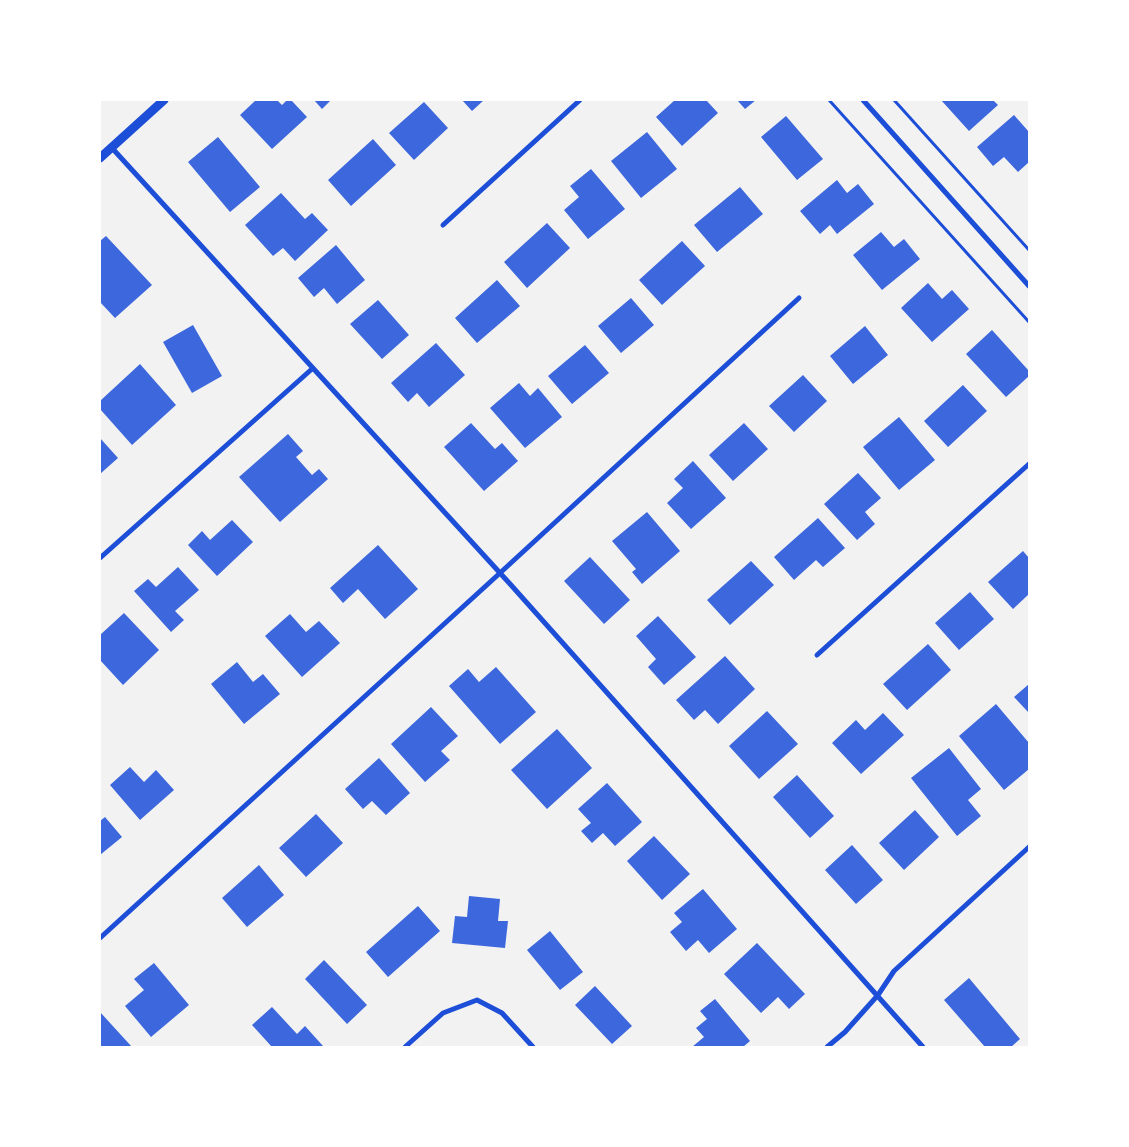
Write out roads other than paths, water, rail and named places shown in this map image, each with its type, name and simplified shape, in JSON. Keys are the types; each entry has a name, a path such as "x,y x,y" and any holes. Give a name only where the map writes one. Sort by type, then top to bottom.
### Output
{"street":[{"path":"100,158 164,100"},
{"path":"443,225 580,100"},
{"path":"863,100 1029,286"},
{"path":"112,148 500,573 923,1047"},
{"path":"100,938 799,298"},
{"path":"100,558 313,368"},
{"path":"817,655 1029,464"},
{"path":"828,1047 845,1032 878,995 894,971 1029,847"},
{"path":"405,1047 443,1012 477,1000 502,1013 533,1047"}]}
